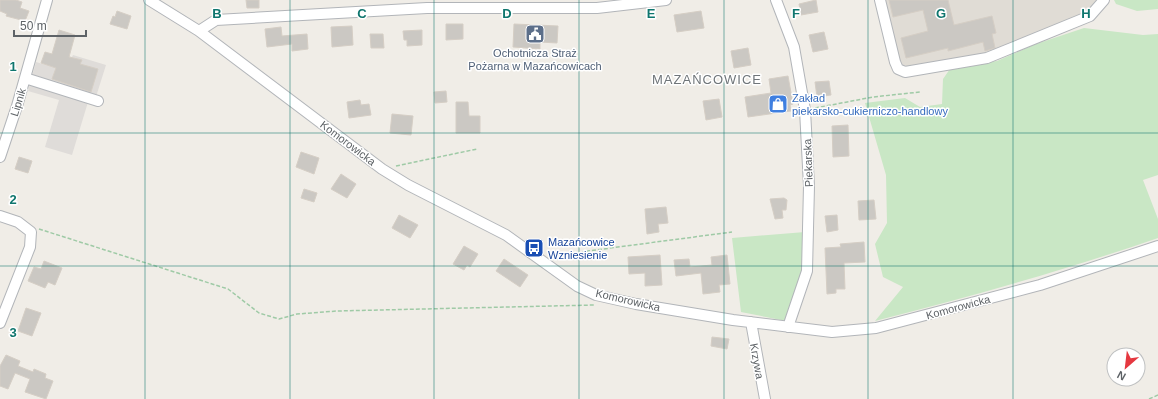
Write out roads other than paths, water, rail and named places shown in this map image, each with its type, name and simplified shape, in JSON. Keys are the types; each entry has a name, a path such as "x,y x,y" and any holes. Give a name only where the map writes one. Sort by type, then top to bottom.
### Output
{"street":[{"name":"Lipnik","path":"0,157 25,78 47,0"},
{"name":"Komorowicka","path":"150,0 199,31 382,169 408,185 506,235 577,286 596,294 636,304 751,322 832,332 876,328 1040,285 1158,246"},
{"path":"199,31 216,20 428,4 597,8 666,0"},
{"name":"Piekarska","path":"776,0 794,47 805,110 809,219 807,271 788,327"},
{"path":"880,0 895,62 898,69 905,72 987,58 1090,16 1104,0"},
{"path":"25,78 98,101"},
{"path":"0,216 18,222 30,232 30,248 0,322"},
{"name":"Krzywa","path":"751,322 765,399"}],"place":[{"name":"Ochotnicza Straż Pożarna w Mazańcowicach","path":"535,34"},
{"name":"Zakład piekarsko-cukierniczo-handlowy","path":"778,104"},
{"name":"Mazańcowice Wzniesienie","path":"534,248"}],"district":[{"name":"MAZAŃCOWICE","path":"707,79"}]}
